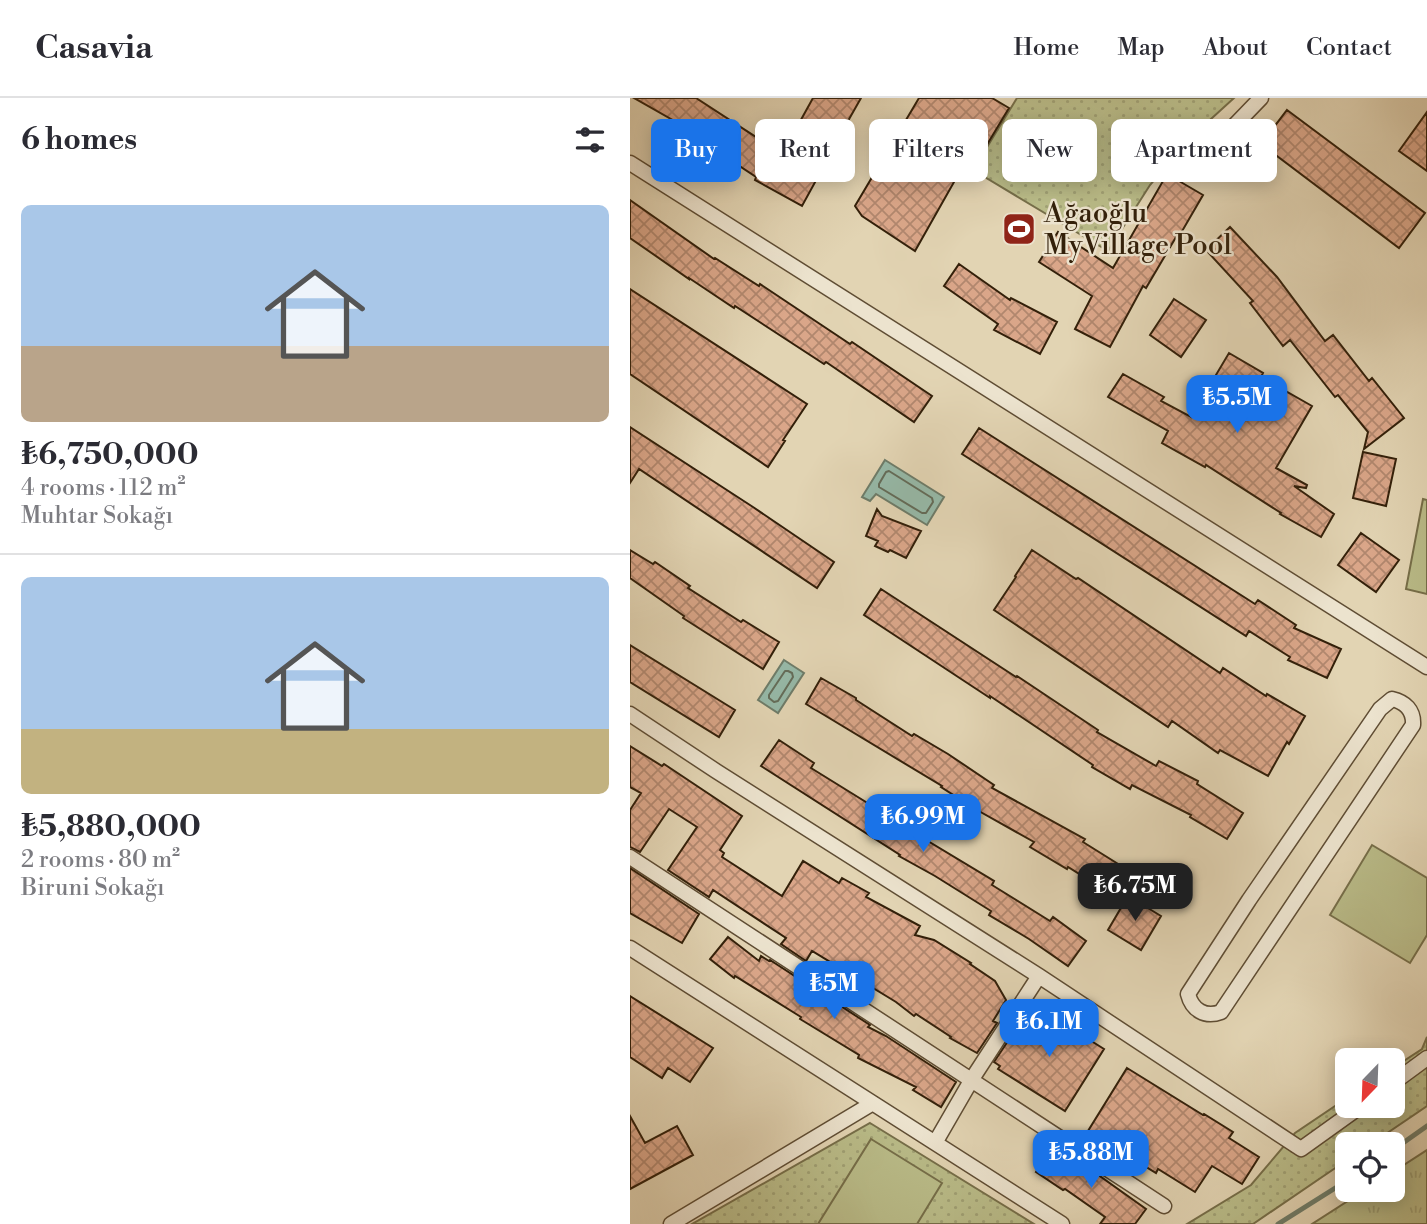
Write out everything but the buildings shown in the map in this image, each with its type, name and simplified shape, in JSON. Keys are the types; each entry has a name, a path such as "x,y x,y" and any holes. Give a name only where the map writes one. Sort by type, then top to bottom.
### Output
{"street":[{"path":"1241,119 1261,98"},
{"path":"630,163 1427,667"},
{"path":"1392,699 1410,709 1413,725 1222,1012 1200,1012 1190,1001 1188,994 1380,709 1392,699"},
{"path":"630,714 1039,976 1301,1149 1344,1118"},
{"path":"630,857 1164,1206"},
{"path":"630,947 1062,1224"},
{"path":"935,1143 972,1079 1039,976"},
{"path":"1405,1074 1427,1058"},
{"path":"671,1224 873,1103"}],"green space":[{"path":"1017,98 1234,98 1211,119 1111,119 1111,182 1153,182 1108,251 988,179 988,145 1002,123 1002,182 1097,182 1097,119 1004,119"},
{"path":"1423,499 1427,500 1427,594 1406,589"},
{"path":"1372,845 1427,878 1427,935 1410,963 1330,915"},
{"path":"1427,1037 1427,1106 1389,1132 1335,1132 1335,1168 1253,1224 1187,1224 1251,1185 1295,1133 1335,1106 1335,1118 1405,1118 1405,1060 1422,1049"},
{"path":"870,1123 1034,1224 692,1224"},
{"path":"871,1139 942,1183 917,1224 818,1224"},
{"path":"1427,1150 1427,1224 1312,1224 1346,1202 1405,1202 1405,1164"}],"water":[{"path":"885,460 944,497 927,525 876,494 870,501 862,497"},
{"path":"784,660 804,673 778,713 758,700"}],"waterway":[{"path":"1405,1142 1427,1126"},
{"path":"1278,1224 1335,1188"}],"place":[{"name":"Ağaoğlu MyVillage Pool","path":"1019,229"}]}
